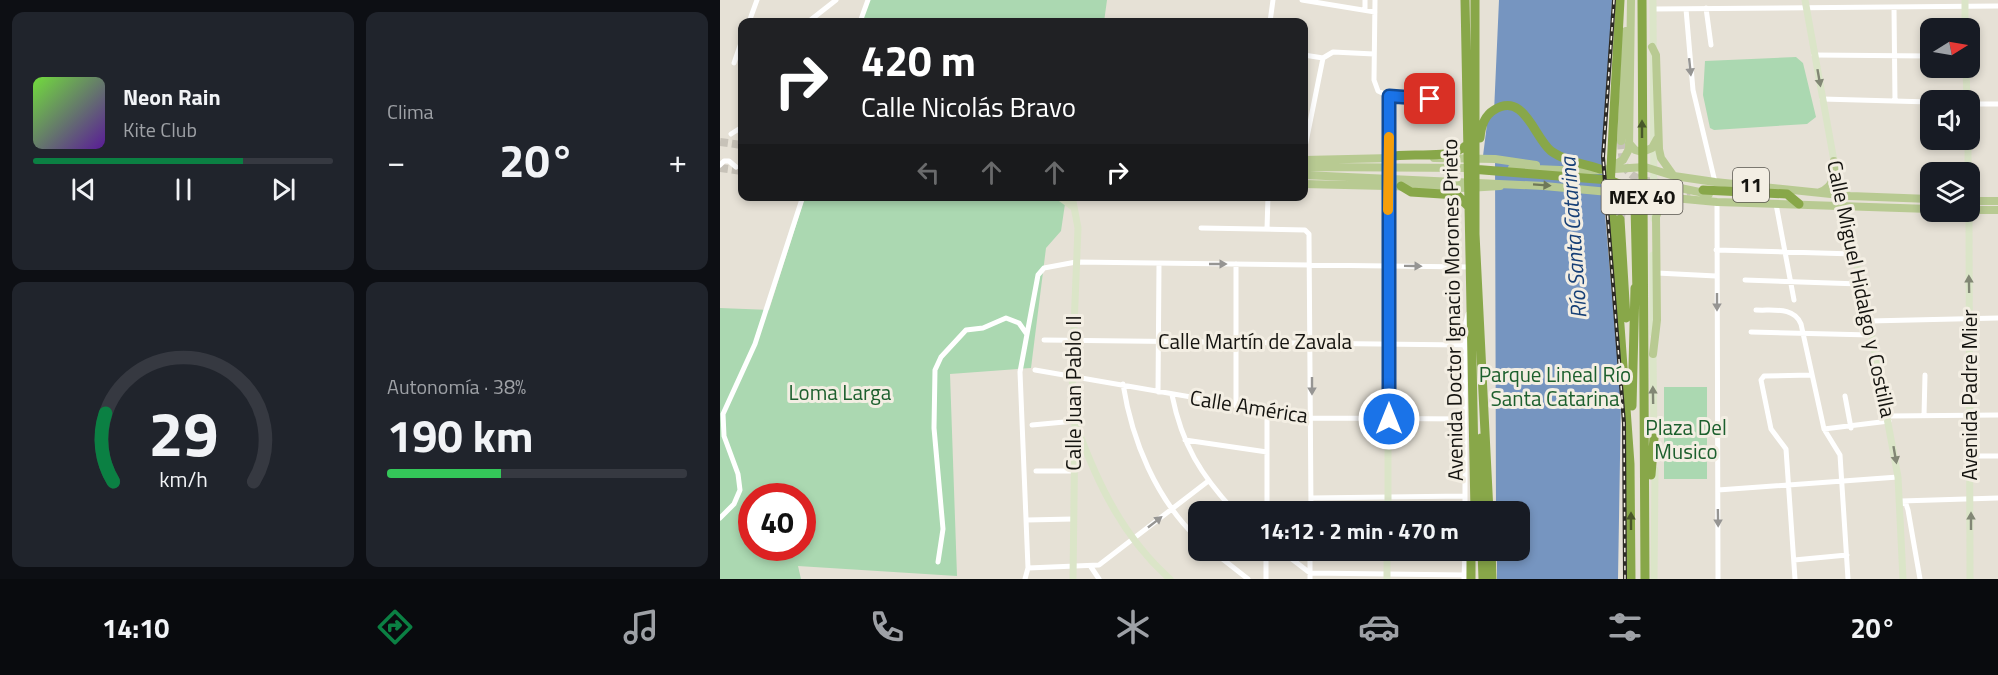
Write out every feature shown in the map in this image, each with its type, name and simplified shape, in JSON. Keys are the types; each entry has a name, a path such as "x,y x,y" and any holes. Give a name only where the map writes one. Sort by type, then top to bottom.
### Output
{"highway":[{"name":"Avenida Doctor Ignacio Morones Prieto","path":"1465,0 1474,501"},
{"name":"Avenida Doctor Ignacio Morones Prieto","path":"1475,0 1478,281 1488,501"},
{"name":"MEX 40","path":"1620,0 1610,187 1630,464 1631,579"},
{"name":"MEX 40","path":"1642,0 1648,313 1643,367 1647,579"},
{"path":"1478,281 1479,145 1481,128 1486,117 1496,108 1517,108 1552,151 1603,169"},
{"path":"1388,158 1407,154 1455,153 1468,144"},
{"path":"1462,168 1617,183 1628,191 1635,205 1636,244 1630,464"},
{"path":"1401,186 1411,192 1457,195 1468,206"},
{"path":"1703,190 1787,194 1799,204"},
{"path":"1620,219 1626,314 1622,334"},
{"path":"1636,274 1639,348 1643,367"},
{"path":"1481,501 1483,397"},
{"path":"1647,579 1654,438"},
{"path":"1466,578 1469,561"},
{"path":"1476,561 1476,579"},
{"path":"1482,561 1483,579"},
{"path":"1491,561 1492,579"}],"main road":[{"path":"1618,166 1627,154 1625,142 1630,0"},
{"path":"1652,47 1656,55 1660,158 1674,176"},
{"path":"1625,142 1638,152 1646,152 1658,138"},
{"path":"1365,186 1376,178 1376,165 1371,158"},
{"path":"1401,186 1407,158"},
{"path":"1308,160 1407,158 1504,160 1555,170"},
{"path":"1818,192 1823,192 1831,184 1835,172 1834,161"},
{"name":"11","path":"1308,167 1555,170 1603,169 1618,166 1651,168 1674,176 1715,182 1841,195 1920,199"},
{"name":"11","path":"1308,175 1511,184 1717,202 1920,209"},
{"path":"1308,184 1486,188 1511,184"},
{"path":"1661,184 1695,192 1754,198 1762,202"},
{"path":"1653,354 1656,344 1657,213 1660,206 1670,198"},
{"path":"1980,201 1998,201"},
{"path":"1980,211 1998,210"}],"street":[{"path":"751,18 758,0"},
{"path":"813,18 836,0"},
{"path":"861,18 868,0"},
{"path":"1271,18 1273,0"},
{"path":"1302,0 1375,12"},
{"path":"1365,0 1365,10"},
{"path":"1375,0 1374,54 1375,84 1378,91 1389,96 1450,100"},
{"path":"1653,0 1648,313 1653,354 1654,579"},
{"name":"Calle Miguel Hidalgo y Costilla","path":"1805,0 1834,161 1869,321 1898,477 1903,579"},
{"path":"1653,9 1894,8 1965,3 1998,6"},
{"path":"1706,8 1711,45"},
{"path":"1894,8 1895,100"},
{"path":"1686,9 1693,90 1715,182"},
{"path":"734,63 738,52"},
{"path":"1308,56 1323,58 1332,52 1374,54"},
{"path":"1814,55 1920,56"},
{"path":"1308,132 1323,58"},
{"path":"1388,501 1389,96"},
{"path":"1822,99 1920,101"},
{"path":"1980,103 1998,104"},
{"path":"731,134 738,130"},
{"path":"720,165 724,161 729,161 736,167"},
{"path":"720,518 734,504 740,490 738,474 724,436 723,414 755,344 801,201"},
{"path":"1065,201 1073,207"},
{"name":"Calle Juan Pablo II","path":"1072,201 1078,228 1072,376 1075,422 1073,579"},
{"path":"1267,229 1268,201"},
{"path":"1717,202 1718,579"},
{"path":"1776,204 1794,300"},
{"name":"Avenida Padre Mier","path":"1969,222 1970,579"},
{"path":"1201,228 1308,232 1312,344 1311,498 1388,495 1465,496"},
{"path":"1716,250 1854,254"},
{"path":"1025,579 1028,568 1027,520 1020,372 1026,333 1041,271 1047,266 1076,262 1469,267"},
{"path":"1158,392 1159,264"},
{"path":"1236,264 1236,406"},
{"path":"1657,273 1716,276"},
{"path":"1745,280 1860,284"},
{"path":"1465,501 1465,326 1470,307"},
{"path":"1756,310 1790,312 1797,316 1801,324 1824,429 1838,450 1843,480 1848,579"},
{"path":"938,562 943,529 934,428 937,363 966,330 989,326 1006,318 1019,323 1026,333"},
{"path":"1869,321 1998,318"},
{"path":"1751,332 1871,336"},
{"name":"Calle Martín de Zavala","path":"1044,340 1465,345"},
{"name":"Calle América","path":"1035,369 1312,418 1465,419"},
{"path":"1795,579 1786,449 1771,429 1761,380 1764,376 1772,375 1811,375"},
{"path":"1924,416 1925,375"},
{"path":"1123,384 1132,428 1143,459 1172,509 1188,527"},
{"path":"1172,395 1185,440 1207,482 1225,501"},
{"path":"1845,396 1851,428"},
{"path":"1267,501 1268,411"},
{"path":"1824,429 1851,428 1888,419 1924,416 1998,415"},
{"path":"1032,425 1075,422 1094,475 1133,539 1170,579"},
{"path":"1185,440 1267,452"},
{"path":"1970,456 1998,456"},
{"path":"1036,471 1073,471"},
{"path":"1718,489 1898,477"},
{"path":"1028,568 1090,567 1105,561 1207,482"},
{"path":"1901,502 1998,498"},
{"path":"1901,502 1906,504 1908,510 1920,579"},
{"path":"1027,520 1073,519"},
{"path":"1794,560 1847,555"},
{"path":"1225,561 1248,579"},
{"path":"1266,561 1266,579"},
{"path":"1293,561 1310,576 1466,578 1465,561"},
{"path":"1090,567 1099,579"}],"green space":[{"path":"868,0 1107,0 1105,18 862,18"},
{"path":"1796,57 1803,63 1816,117 1807,124 1714,130 1710,128 1703,95 1705,61"},
{"name":"Loma Larga","path":"804,201 1065,201 1061,231 1046,248 1031,368 950,374 957,576 798,566 801,579 720,579 720,308 769,310"},
{"name":"Plaza Del Musico","path":"1664,387 1707,387 1707,479 1664,479"}],"water":[{"name":"Río Santa Catarina","path":"1499,0 1612,0 1602,180 1621,398 1618,579 1497,579 1497,561 1530,561 1530,501 1496,501 1495,156 1483,156 1488,116 1494,112"}],"tunnel":[{"path":"1621,141 1623,160 1629,172 1640,179 1659,183"},
{"path":"720,142 738,144"},
{"path":"720,168 738,170"},
{"path":"1620,219 1623,204 1635,197 1690,191"}],"railway":[{"path":"1614,0 1603,157 1624,423 1625,579"}],"slow traffic":[{"path":"1388,210 1389,137"}],"route":[{"path":"1389,419 1387,185 1389,96 1430,99"}],"park label":[{"name":"Parque Lineal Río Santa Catarina","path":"1555,387"}]}
